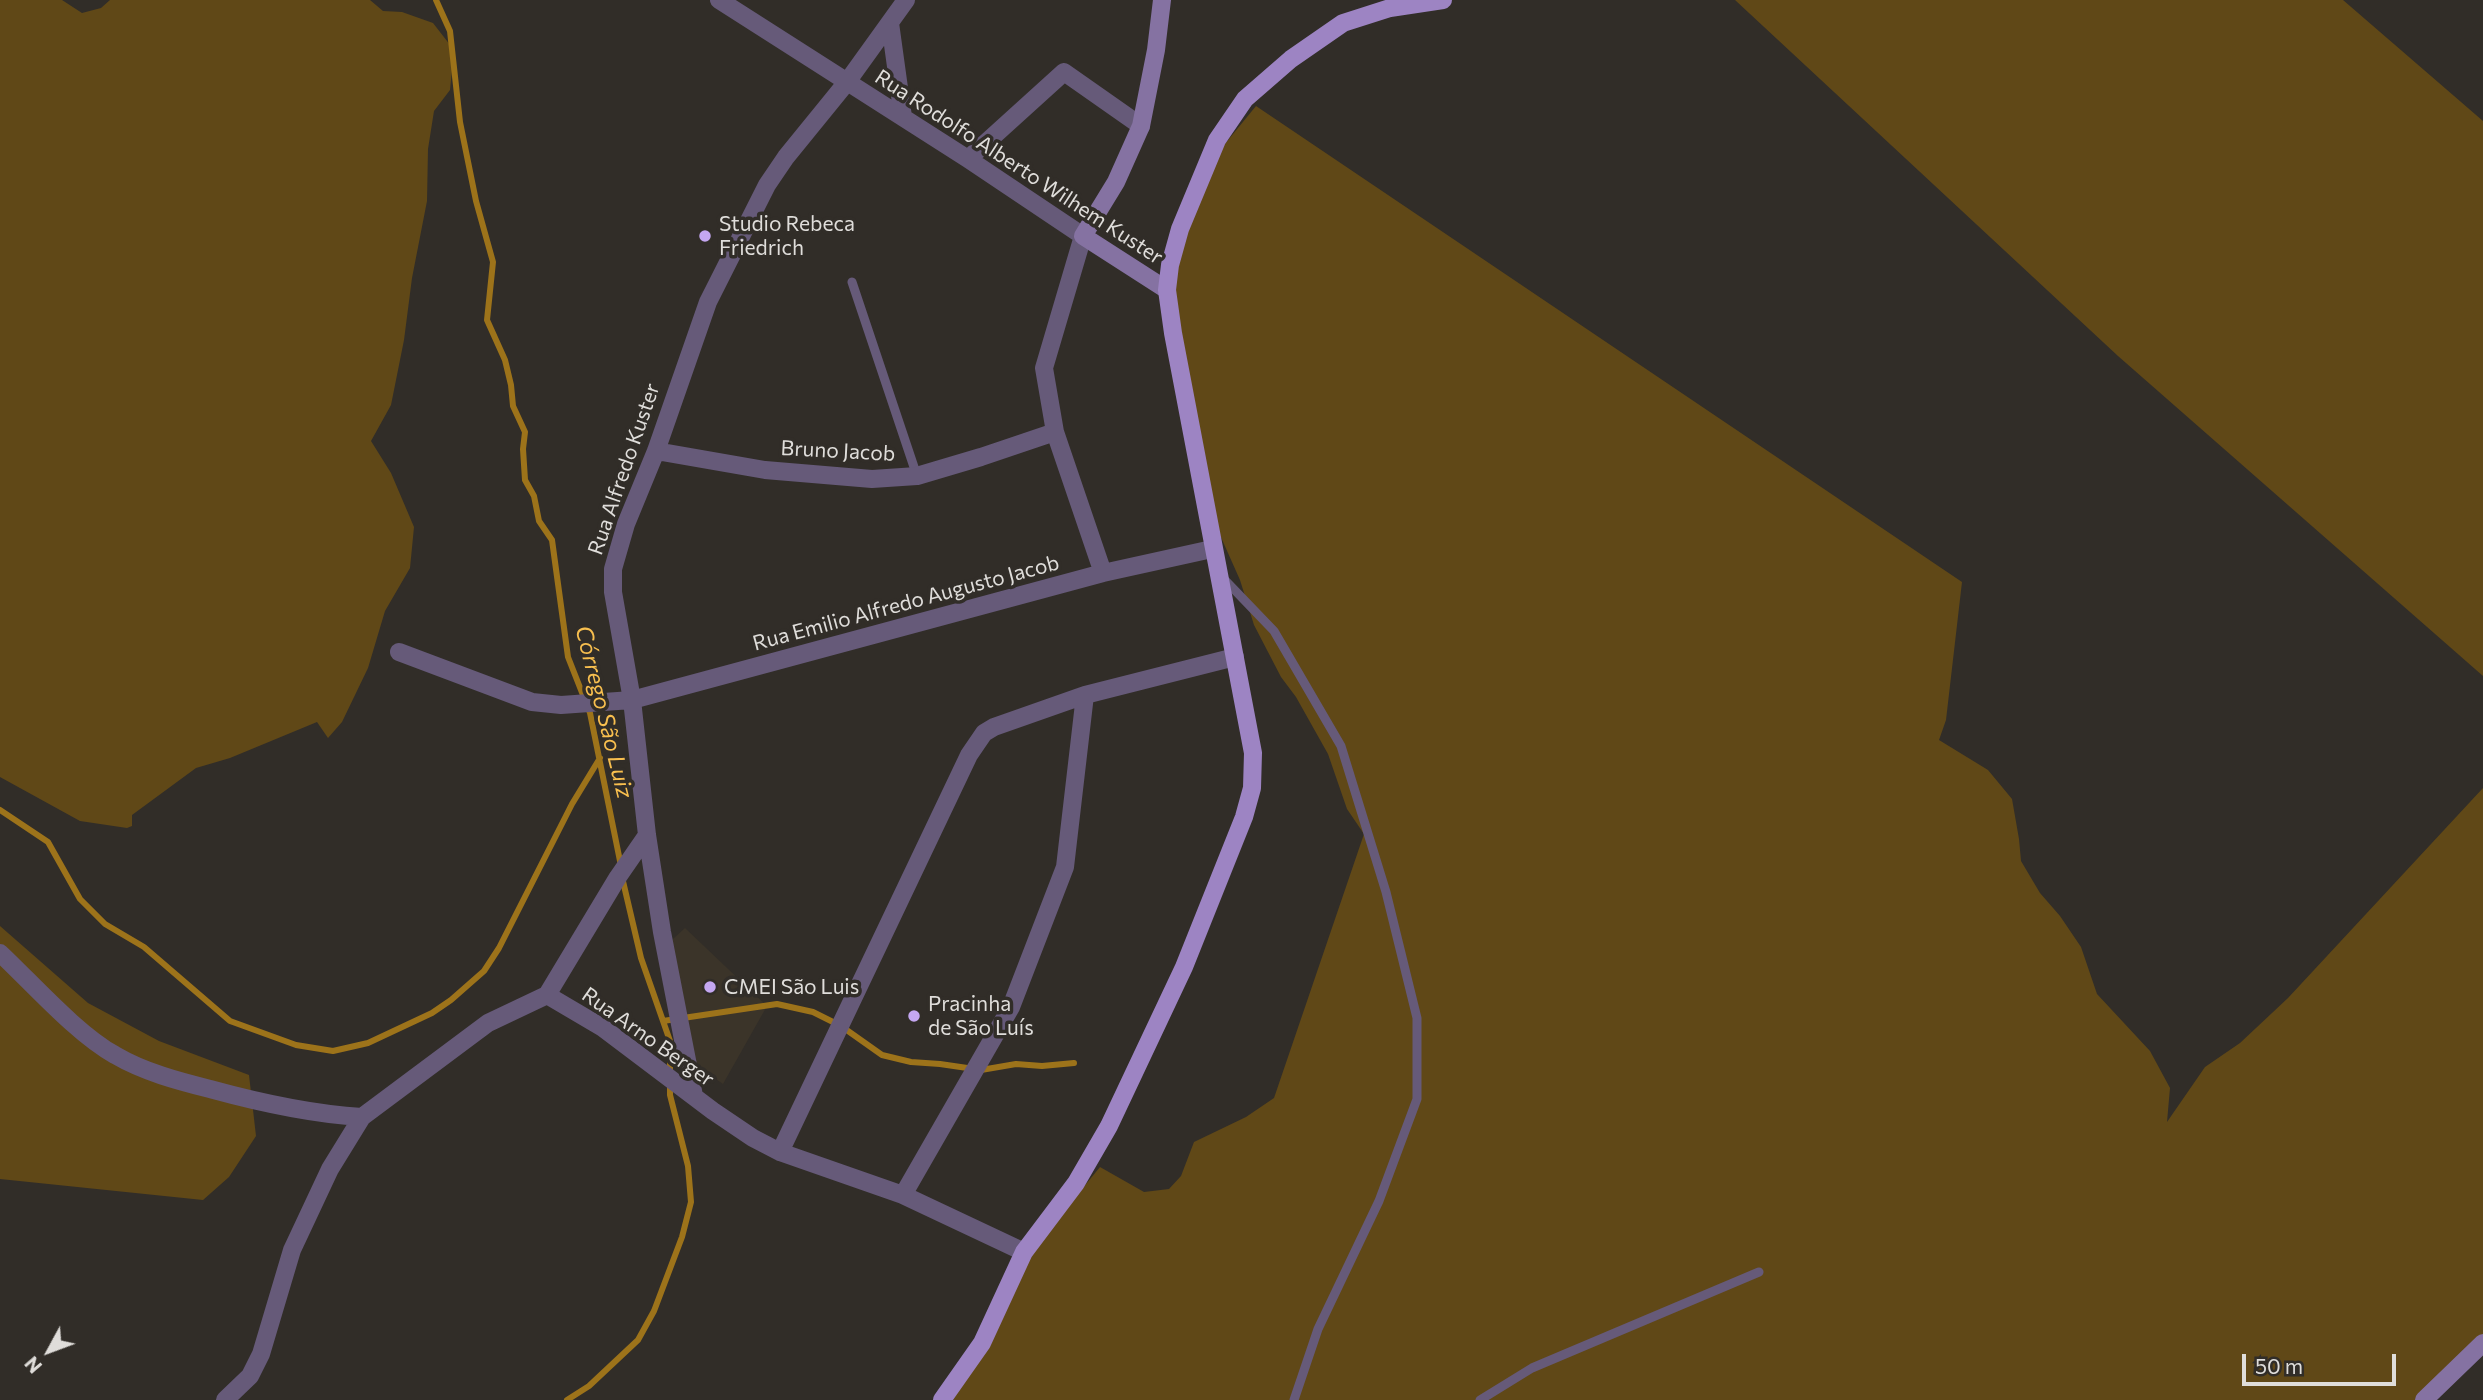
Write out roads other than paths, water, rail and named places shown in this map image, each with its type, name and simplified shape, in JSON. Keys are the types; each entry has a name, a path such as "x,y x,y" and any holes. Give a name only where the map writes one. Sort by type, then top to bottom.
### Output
{"main road":[{"path":"942,1400 982,1343 1024,1252 1076,1183 1109,1126 1184,967 1244,817 1252,788 1253,753 1212,549 1167,290 1180,229 1217,140 1245,99 1291,59 1343,23 1390,8 1443,0"}],"street":[{"name":"Rua Rodolfo Alberto Wilhem Kuster","path":"719,0 1167,290"},
{"name":"Rua Alfredo Kuster","path":"694,1096 662,932 647,835 632,700 613,592 613,569 626,524 656,451 708,302 767,185 906,0"},
{"path":"1103,573 1055,432 1044,368 1083,236 1116,182 1141,125 1156,50 1161,0"},
{"path":"890,23 903,117"},
{"path":"968,159 1064,72 1141,125"},
{"name":"Bruno Jacob","path":"656,451 765,470 872,479 917,475 1055,432"},
{"name":"Rua Emilio Alfredo Augusto Jacob","path":"399,652 520,699 545,705 632,700 1103,573 1212,549"},
{"path":"780,1152 968,755 984,733 1085,695 1235,657"},
{"path":"903,1195 1011,1007 1065,867 1085,695"},
{"path":"547,995 618,877 647,835"},
{"path":"0,953 95,1041 114,1055 141,1068 273,1106 321,1115 362,1118"},
{"name":"Rua Arno Berger","path":"225,1400 250,1376 261,1354 292,1250 330,1169 362,1118 488,1023 547,995 603,1028 730,1123 780,1152 903,1195 1024,1252"},
{"path":"2424,1400 2483,1343"}],"lane":[{"path":"852,282 917,475"},
{"path":"1217,573 1274,631 1341,746 1386,892 1417,1018 1417,1099 1379,1201 1318,1329 1294,1400"},
{"path":"1480,1400 1532,1368 1759,1272"}],"waterway":[{"name":"Córrego São Luiz","path":"436,0 450,31 460,122 476,201 493,262 487,320 505,360 513,406 525,432 525,480 534,496 539,521 552,540 568,657 590,713 621,866"},
{"path":"0,810 48,842 80,899 105,924 144,947 230,1021 296,1045 333,1051 368,1043 432,1013 484,971 499,948 572,804 600,758"},
{"name":"Córrego São Luiz","path":"567,1400 589,1386 638,1340 654,1311 682,1237 691,1202 688,1166 670,1095 670,1041 641,958 622,877"},
{"path":"663,1021 777,1004 813,1012 841,1026 882,1055 911,1062 981,1070 1016,1064 1042,1066 1074,1063"}],"place":[{"name":"Studio Rebeca Friedrich","path":"705,236"},
{"name":"CMEI São Luis","path":"710,987"},
{"name":"Pracinha de São Luís","path":"914,1016"}]}
